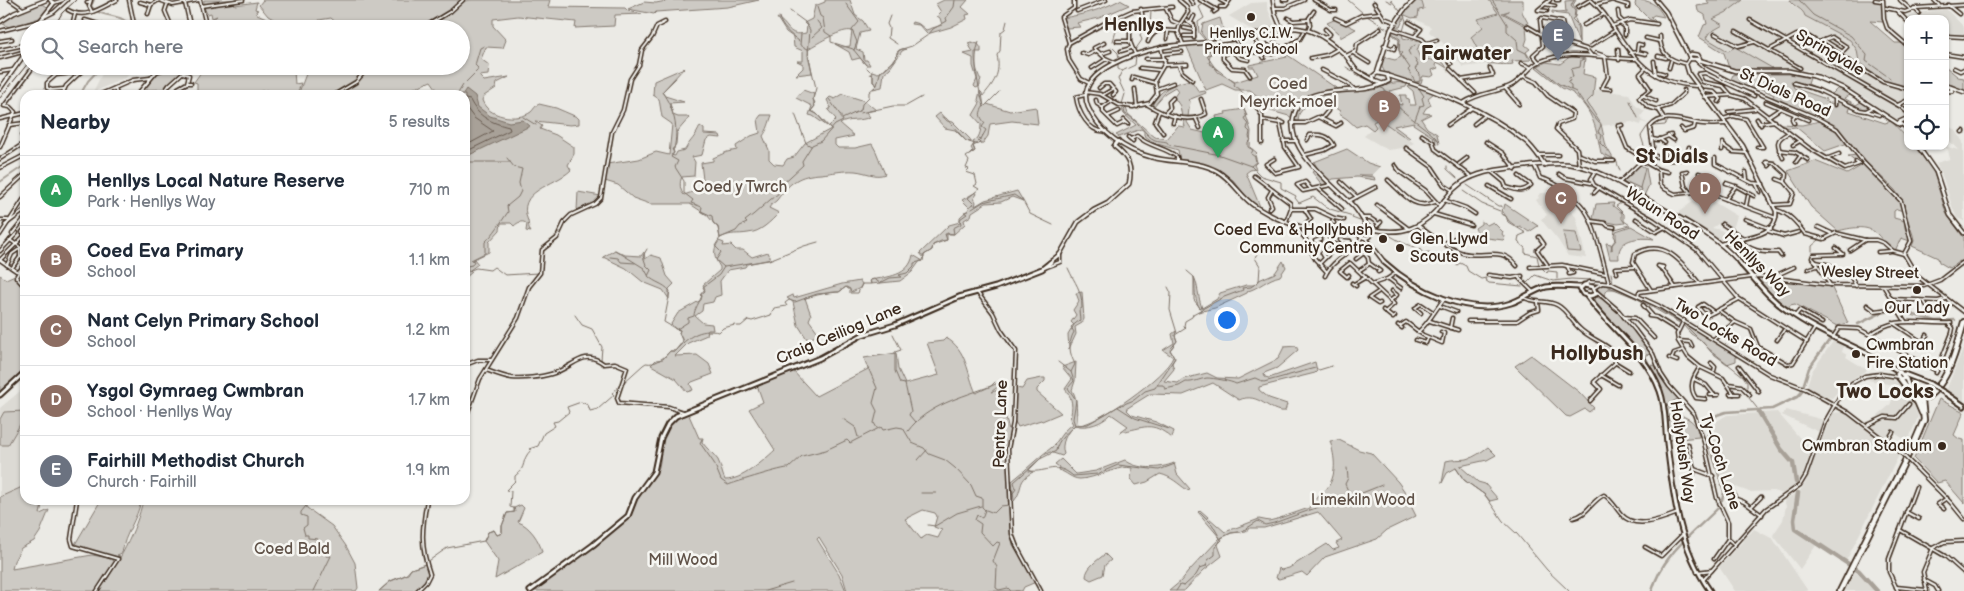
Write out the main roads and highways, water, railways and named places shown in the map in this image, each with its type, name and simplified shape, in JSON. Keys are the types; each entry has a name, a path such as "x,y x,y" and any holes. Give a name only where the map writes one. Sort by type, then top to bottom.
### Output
{"main road":[{"path":"1840,591 1915,441 1924,417 1919,398 1932,395 1939,386 1955,354 1964,322"}],"water":[{"path":"470,92 475,96 478,107 490,116 509,122 523,120 530,126 470,155"}],"waterway":[{"path":"94,0 91,6 95,10 124,20"},
{"path":"929,34 933,29 947,21 946,18 954,7 955,0"},
{"path":"1348,0 1363,13"},
{"path":"1386,0 1392,3"},
{"path":"1391,0 1400,11"},
{"path":"1492,0 1507,24 1507,31 1517,40 1518,49 1526,53 1528,57"},
{"path":"1574,0 1571,6 1575,11 1574,18"},
{"path":"1799,0 1813,15 1851,36 1867,55 1866,61 1890,78"},
{"path":"846,4 859,22 852,30 857,42 854,50"},
{"path":"1203,4 1199,7 1204,18 1198,22 1199,33 1205,40"},
{"path":"817,7 820,16 823,18 825,32 831,36 831,42 853,49 866,65"},
{"path":"790,11 805,22 810,30 808,55 816,88 813,99 815,106 811,111 817,114 831,129"},
{"path":"1135,50 1142,40 1140,35 1142,30 1150,29 1151,11"},
{"path":"1403,31 1406,21 1404,15"},
{"path":"890,16 887,24 889,28 888,38 897,44"},
{"path":"1367,16 1389,30"},
{"path":"779,17 784,27 799,41"},
{"path":"1575,19 1579,28 1579,42"},
{"path":"1113,41 1117,28 1115,20"},
{"path":"812,37 822,28 817,21"},
{"path":"982,97 996,78 1001,32 1005,29 1007,21"},
{"path":"1392,33 1400,39 1399,51 1403,53 1401,55 1410,68 1408,70 1416,83"},
{"path":"801,34 800,45 808,49"},
{"path":"877,85 880,73 894,61 899,50 912,46 928,35"},
{"path":"737,326 741,326 748,320 752,321 771,315 774,308 787,306 785,303 789,300 795,302 817,294 839,292 846,287 850,289 850,293 858,293 862,284 871,284 870,280 874,279 880,283 890,278 902,277 899,275 907,273 914,266 914,263 923,261 924,255 932,250 933,245 947,240 945,234 954,234 953,228 961,224 960,219 967,214 964,212 968,211 970,206 974,204 968,198 979,189 974,186 977,184 975,175 966,172 969,169 966,168 969,161 966,157 975,151 973,146 980,143 977,140 981,139 986,130 982,127 985,123 981,116 984,106 976,65 979,42"},
{"path":"1207,45 1211,54 1207,55 1210,60 1209,63 1235,83 1234,85 1243,93 1244,103 1242,105 1247,116 1244,118 1248,125 1247,129 1250,132 1249,137 1251,140 1248,143 1248,147 1253,150 1251,154 1255,157 1256,162 1251,166"},
{"path":"1410,55 1408,51 1415,45"},
{"path":"460,90 477,71 478,68 475,65 480,48 484,46"},
{"path":"1112,47 1118,53 1119,58"},
{"path":"1122,71 1135,65 1136,56"},
{"path":"1414,58 1418,65 1415,69 1420,74 1420,81 1416,82"},
{"path":"1571,90 1571,85 1567,82 1570,81 1569,78 1573,77 1571,69 1580,67 1581,60 1584,59"},
{"path":"1118,63 1118,69 1122,71"},
{"path":"1538,66 1559,84 1571,90"},
{"path":"1346,67 1354,72"},
{"path":"867,68 870,71"},
{"path":"1122,71 1118,79 1125,94 1122,104"},
{"path":"870,74 873,75 873,82 877,85"},
{"path":"1356,74 1373,82"},
{"path":"83,90 94,75"},
{"path":"676,78 662,92 670,105 676,126 674,149 672,149 674,153 671,157 678,161 675,167 684,181 684,193 693,200 691,203 702,207 701,211 712,216 713,223 718,227 720,238"},
{"path":"720,238 736,231 740,226 747,223 745,221 779,193 777,191 779,187 803,165 802,161 812,145 821,141 835,125 843,121 842,119 861,110 862,104 869,97 869,92 877,85"},
{"path":"1415,120 1420,106 1424,105 1422,98 1424,96 1418,87"},
{"path":"1381,88 1384,89 1396,105 1440,142"},
{"path":"1571,90 1576,92 1601,125 1598,132 1602,135 1600,143 1607,150 1606,155 1616,160 1620,171"},
{"path":"984,107 999,92"},
{"path":"860,113 893,106 906,106 922,97"},
{"path":"829,99 841,116 841,119"},
{"path":"1630,101 1638,118"},
{"path":"1126,108 1124,110 1125,114 1155,140 1167,142 1169,145 1220,155 1251,166"},
{"path":"795,114 806,143 811,146"},
{"path":"523,117 536,125"},
{"path":"942,117 946,118 966,141 975,144"},
{"path":"1653,126 1665,125 1668,121"},
{"path":"1643,154 1645,149 1641,136 1647,127"},
{"path":"470,265 474,261 471,260 485,253 485,242 508,212 507,206 518,197 521,191 519,183 522,169 514,167 507,158"},
{"path":"470,162 510,162"},
{"path":"1251,166 1261,176 1281,182 1281,188 1296,196 1295,198 1299,203 1313,197 1327,208 1353,216 1352,218 1360,221"},
{"path":"1447,166 1447,169 1457,178"},
{"path":"0,182 20,168"},
{"path":"1640,188 1645,168"},
{"path":"1627,182 1642,189 1640,193"},
{"path":"1467,185 1498,206 1502,206 1501,214 1506,216 1508,222 1526,233 1519,236 1518,242 1525,248 1525,253 1537,256 1539,265 1547,273 1548,271 1557,272 1557,279"},
{"path":"1463,191 1482,204 1500,211"},
{"path":"972,209 983,202 1014,195 1023,201 1030,214 1053,225"},
{"path":"1625,201 1635,196"},
{"path":"1611,250 1612,244 1616,239 1614,236 1615,229 1630,225 1624,221 1624,214 1616,206 1621,203"},
{"path":"1387,234 1403,243 1422,250 1422,253 1429,252 1442,259 1442,261 1451,261 1457,265 1460,263 1466,266 1468,271 1481,279 1486,278 1485,280 1489,283 1522,286"},
{"path":"720,238 715,246 721,252 716,260 724,267"},
{"path":"1812,251 1812,246 1819,240"},
{"path":"724,267 769,260 818,242"},
{"path":"647,249 643,256 646,265 651,270 648,276 670,291 664,322 676,329"},
{"path":"615,250 644,268 648,275"},
{"path":"1157,385 1175,358 1170,350 1177,341 1175,335 1186,328 1184,326 1185,321 1192,317 1193,314 1224,297 1243,290 1242,288 1251,287 1259,281 1260,266 1255,258 1257,253 1255,250"},
{"path":"610,257 618,258 621,262 635,263"},
{"path":"470,270 476,268 490,270 494,267 505,275 538,273"},
{"path":"682,340 679,333 680,330 677,329 688,322 688,318 694,316 702,295 700,295 705,291 703,287 719,275 724,267"},
{"path":"1068,268 1082,301 1082,308 1079,310 1080,320 1071,327 1074,332 1070,348 1075,364 1071,372"},
{"path":"1187,271 1194,277 1194,300 1201,309"},
{"path":"1611,273 1613,282"},
{"path":"1527,283 1535,275 1553,281 1571,279 1591,280"},
{"path":"1168,287 1171,293 1170,310 1177,333"},
{"path":"1609,287 1646,302 1685,325 1709,349 1743,376 1747,382 1747,387"},
{"path":"1858,324 1881,313 1891,311 1903,312 1936,321 1955,320"},
{"path":"575,315 582,325 592,329 602,347 601,360"},
{"path":"379,591 389,582 404,576 411,569 423,565 447,548 484,541 488,532 494,530 497,535 502,533 502,526 507,513 515,512 514,508 510,507 511,491 506,490 515,481 515,476 531,450 529,449 538,446 544,433 555,426 553,422 558,421 569,412 567,407 581,402 588,405 590,411 598,409 614,395 612,393 646,363 653,363 670,351 675,351 694,335 706,331 719,332 723,328 735,325"},
{"path":"893,334 901,350 895,352 895,371 900,383 905,384 911,411 909,415 915,422"},
{"path":"1722,500 1724,492 1707,437 1713,419 1717,415 1726,412 1772,409 1797,397 1801,393 1809,368 1830,339"},
{"path":"1058,362 1071,372"},
{"path":"867,365 877,388 873,403 877,411 874,423 877,428"},
{"path":"1157,385 1163,385 1165,389 1207,378 1236,384 1255,378 1264,382 1315,368 1319,370 1332,366"},
{"path":"1071,372 1074,381 1068,388 1076,400 1073,419 1075,425"},
{"path":"908,431 916,422 935,408 991,386 995,382"},
{"path":"1075,425 1088,424 1119,406 1134,400 1145,391 1155,388 1157,385"},
{"path":"1749,398 1757,408"},
{"path":"1118,407 1135,418 1169,429"},
{"path":"1759,412 1781,449 1793,463 1796,482"},
{"path":"843,419 855,427 858,437"},
{"path":"986,510 994,513 1001,506 1009,505 1008,500 1016,489 1014,482 1040,459 1056,451 1066,433 1075,425"},
{"path":"702,439 700,443 714,463 721,480 728,485 789,468 802,456 826,450 847,440 850,443 881,427 883,430 897,427 903,428 912,443 926,451"},
{"path":"918,460 926,451"},
{"path":"926,451 929,454 945,460 955,468 971,485 976,496 982,498 982,507 985,510 982,518 977,515 975,520 981,524 980,532 993,546 997,542 1000,543 993,561 997,567 996,588 999,590 1008,588 1011,591"},
{"path":"1029,471 1057,468 1073,476 1097,474 1118,465 1159,470 1175,464"},
{"path":"1347,468 1348,478 1345,484 1349,493"},
{"path":"1456,468 1464,480 1485,495 1503,521 1517,534 1547,570 1569,591"},
{"path":"1176,591 1180,585 1184,586 1196,575 1200,568 1206,566 1208,560 1215,555 1215,547 1222,540 1221,538 1231,533 1241,532 1258,521 1265,525 1274,523 1347,495 1362,493 1382,485"},
{"path":"921,493 936,493"},
{"path":"1798,493 1794,520 1795,529 1859,571 1877,591"},
{"path":"307,505 301,512 301,515 307,517 307,525 303,528 305,535 308,535 308,538 318,539 317,548 324,550 326,556 331,556 314,591"},
{"path":"928,525 935,526 957,513 981,506"},
{"path":"1652,591 1663,566 1671,555 1719,507"},
{"path":"1200,512 1212,524 1220,538"},
{"path":"765,591 792,583"}],"railway":[{"path":"58,20 62,13 76,0"},
{"path":"0,98 20,73"}],"place":[{"name":"Henllys C.I.W. Primary School","path":"1251,17"},
{"name":"Fairhill Methodist Church","path":"1558,61"},
{"name":"Coed Eva Primary","path":"1384,132"},
{"name":"Henllys Local Nature Reserve","path":"1218,158"},
{"name":"Ysgol Gymraeg Cwmbran","path":"1705,214"},
{"name":"Nant Celyn Primary School","path":"1561,224"},
{"name":"Coed Eva & Hollybush Community Centre","path":"1383,239"},
{"name":"Glen Llywd Scouts","path":"1400,248"},
{"name":"Our Lady","path":"1917,290"},
{"name":"Cwmbran Fire Station","path":"1856,354"},
{"name":"Cwmbran Stadium","path":"1942,446"}],"district":[{"name":"Henllys","path":"1134,25"},
{"name":"Fairwater","path":"1466,53"},
{"name":"St Dials","path":"1672,156"},
{"name":"Hollybush","path":"1597,353"},
{"name":"Two Locks","path":"1885,391"}],"park label":[{"name":"Coed Meyrick-moel","path":"1288,93"},
{"name":"Coed y Twrch","path":"740,187"},
{"name":"Limekiln Wood","path":"1363,500"},
{"name":"Coed Bald","path":"292,549"},
{"name":"Mill Wood","path":"683,560"}]}
